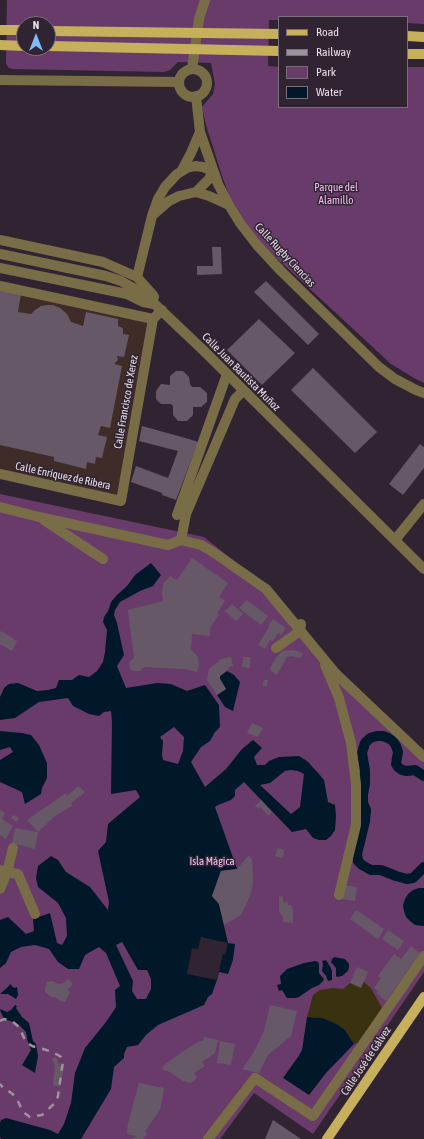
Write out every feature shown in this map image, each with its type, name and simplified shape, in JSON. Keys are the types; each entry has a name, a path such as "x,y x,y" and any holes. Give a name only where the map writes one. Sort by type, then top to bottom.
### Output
{"main road":[{"path":"0,30 16,30"},
{"path":"56,31 277,34"},
{"path":"408,36 424,36"},
{"path":"0,45 16,46"},
{"path":"56,46 277,51"},
{"path":"408,54 424,54"},
{"name":"Calle José de Gálvez","path":"327,1139 424,997"}],"street":[{"path":"192,69 199,20 206,0"},
{"path":"192,69 201,71 206,79 206,88 200,95 192,97 184,94 179,86 179,82 182,74 192,69"},
{"path":"0,80 179,82"},
{"name":"Calle Rugby Ciencias","path":"196,96 200,132 213,171 218,184 240,223 257,245 286,276 378,367 395,379 421,393"},
{"path":"136,276 158,199 165,187 182,170 200,132"},
{"path":"152,216 169,201 191,193 209,179 213,171 207,168 195,166 182,170"},
{"path":"173,178 176,188 181,192 209,196 229,205"},
{"path":"0,240 103,262 136,276 153,294 159,307"},
{"path":"0,254 106,276 131,286 144,294 159,307"},
{"name":"Calle Juan Bautista Muñoz","path":"0,268 126,294 143,302 159,307 424,569"},
{"path":"0,286 153,319 159,307"},
{"name":"Calle Francisco de Xerez","path":"121,501 153,319"},
{"path":"177,515 227,374"},
{"path":"181,540 186,514 235,399 243,391"},
{"name":"Calle Enríquez de Ribera","path":"0,474 121,501"},
{"path":"395,540 424,504"},
{"path":"0,507 168,545 181,540 200,544 266,589 300,627 336,674 424,757"},
{"path":"39,517 103,559"},
{"path":"276,648 300,627"},
{"path":"322,657 339,698 351,743 356,784 356,825 339,895"},
{"path":"0,889 3,871 13,848"},
{"path":"3,871 18,874 35,914"},
{"path":"208,1139 255,1078 313,1116 424,956"}],"shaded area":[{"path":"0,286 150,318 121,501 0,474"}],"green space":[{"name":"Parque del Alamillo","path":"7,0 424,0 424,24 408,23 408,16 278,16 278,20 269,20 268,66 278,67 278,108 408,108 408,67 424,67 424,383 391,364 262,244 243,219 230,197 223,179 202,107 213,94 215,84 211,63 178,62 170,70 164,72 9,68 6,64"},
{"name":"Isla Mágica","path":"0,494 204,537 239,565 270,586 301,623 326,657 424,752 424,972 313,1134 254,1093 220,1139 0,1139"}],"sand":[{"path":"364,982 371,988 382,1008 358,1043 354,1044 345,1030 338,1025 314,1017 307,1017 313,995 320,990 332,988 343,989 350,983"}],"water":[{"path":"151,563 161,575 153,586 120,602 115,610 114,615 124,655 117,666 126,688 157,683 171,684 187,691 205,685 219,705 220,727 210,741 201,747 191,762 205,787 226,769 242,749 253,740 262,748 254,757 257,765 265,765 269,761 279,757 299,756 307,761 319,774 324,780 328,802 335,805 335,830 326,840 313,838 306,829 292,832 244,782 235,790 235,796 231,800 215,807 237,869 221,871 212,896 219,904 228,943 235,944 233,960 228,974 219,972 212,994 208,997 204,1005 158,1025 146,1035 138,1045 127,1047 124,1058 114,1067 111,1089 81,1139 1,1139 0,1123 1,1120 6,1118 50,1130 58,1134 64,1124 71,1103 75,1073 85,1048 116,1007 115,990 120,986 106,953 99,947 85,955 79,969 68,969 58,962 49,949 35,945 21,947 11,952 6,963 0,968 0,920 8,917 26,934 34,931 33,919 50,913 57,943 62,945 67,936 66,918 58,903 38,887 36,878 38,866 51,856 58,860 66,872 90,887 108,910 109,902 98,851 106,842 108,824 140,797 136,790 111,794 111,711 104,712 99,716 89,714 73,706 68,698 39,702 15,718 0,720 0,697 4,688 9,684 18,683 37,691 48,690 56,688 59,680 72,680 79,675 89,677 97,671 103,662 105,652 107,630 103,622 104,617 111,602 127,586 135,575","holes":["174,727 184,737 183,751 178,764 163,760 163,741 160,737","285,771 298,771 304,774 300,807 291,814 260,785 270,783","122,942 138,970 147,970 151,979 151,989 146,999 137,999 132,991 133,981 116,945"]},
{"path":"227,671 234,675 240,682 233,711 225,707 217,695 226,689 220,679 220,676"},
{"path":"0,731 31,735 39,745 47,763 47,778 41,794 25,804 22,792 0,782 0,760 13,752 10,747 0,750"},
{"path":"419,888 424,888 424,926 415,925 406,917 403,905 408,894"},
{"path":"334,957 345,959 349,964 348,971 342,976 336,976 336,968 331,962"},
{"path":"326,960 332,971 332,980 328,981 322,971 322,961"},
{"path":"315,961 319,964 319,973 324,979 319,985 295,998 287,998 282,990 279,991 277,985 281,984 280,976 287,969"},
{"path":"10,984 14,988 17,987 18,995 16,999 8,994 0,994"},
{"path":"15,1005 17,1006 16,1008 22,1017 29,1023 33,1041 36,1044 38,1056 35,1073 22,1065 31,1050 26,1032 19,1025 4,1019 0,1010 7,1012"},
{"path":"307,1017 322,1018 338,1025 345,1030 354,1044 326,1073 309,1095 283,1078 302,1050"}],"pier":[{"path":"201,937 228,943 225,955 223,954 217,980 187,974 192,948 198,949"}],"building":[{"path":"212,247 221,247 222,274 197,275 197,266 213,266"},
{"path":"266,281 319,334 308,345 254,292"},
{"path":"0,289 21,294 18,312 31,314 41,306 53,305 60,308 67,314 71,322 83,326 86,312 118,319 118,326 123,328 123,334 129,335 124,357 117,356 118,360 114,364 122,366 110,428 101,426 98,435 107,437 102,458 96,457 95,464 87,462 86,469 54,461 54,457 0,445"},
{"path":"259,319 295,353 262,385 227,350"},
{"path":"313,368 377,432 355,453 291,390"},
{"path":"176,371 183,371 189,377 192,387 200,387 207,393 207,402 201,407 193,407 193,415 187,421 178,421 173,415 173,406 171,404 161,404 156,399 156,391 161,384 170,385 170,376"},
{"path":"142,426 198,442 176,500 162,495 162,493 131,482 136,466 168,478 178,451 139,441"},
{"path":"420,444 424,447 424,468 403,495 389,484"},
{"path":"192,558 228,583 219,597 225,601 210,628 210,636 192,634 191,649 198,657 199,667 197,672 184,669 144,667 140,671 130,669 129,662 134,658 128,610 163,601 163,584 170,576 177,580"},
{"path":"247,600 268,616 261,625 239,608"},
{"path":"232,604 243,614 236,621 225,611"},
{"path":"273,619 286,628 281,635 278,633 273,641 270,640 265,649 258,645"},
{"path":"1,631 17,641 12,651 0,644"},
{"path":"293,650 303,653 301,658 291,656 287,657 277,675 271,671 270,668 282,651"},
{"path":"231,657 233,666 228,667 229,669 220,676 220,679 226,689 217,695 207,680 209,669 221,659"},
{"path":"243,657 250,657 250,668 242,667"},
{"path":"264,680 268,680 267,686 263,686"},
{"path":"252,723 263,728 258,737 247,733"},
{"path":"78,786 85,792 71,803 72,806 55,816 38,832 27,820 66,793 67,796"},
{"path":"261,800 272,812 269,816 260,807 258,809 255,806"},
{"path":"0,810 5,813 2,819 13,826 6,839 0,835"},
{"path":"13,815 19,818 17,822 11,818"},
{"path":"15,828 38,832 35,849 12,843"},
{"path":"278,848 284,850 283,858 275,856"},
{"path":"249,855 252,860 252,890 241,915 224,925 219,904 212,896 221,871 237,869"},
{"path":"344,885 357,887 355,901 342,899"},
{"path":"279,896 283,897 283,902 288,902 288,905 291,905 293,910 293,923 283,922 283,917 279,912"},
{"path":"356,910 384,929 378,939 350,919"},
{"path":"388,930 404,941 398,950 382,939"},
{"path":"411,946 420,953 386,1001 380,997 381,996 377,993 378,991 374,988 381,978 378,976 394,954 401,959"},
{"path":"357,967 368,972 361,988 350,983"},
{"path":"68,979 72,985 67,989 70,992 65,1002 60,1001 55,997 51,997 45,992 47,982 53,981 58,984 64,983"},
{"path":"270,1005 297,1011 291,1036 268,1055 259,1073 242,1069 254,1052 264,1031"},
{"path":"204,1037 218,1040 215,1053 202,1062 205,1066 194,1073 197,1078 190,1083 183,1081 168,1071 162,1069 163,1066 188,1048 200,1041 203,1041"},
{"path":"220,1041 235,1044 231,1065 217,1063"},
{"path":"56,1057 60,1066 64,1067 60,1087 53,1085 55,1066 52,1059"},
{"path":"139,1083 164,1088 163,1095 160,1110 145,1131 147,1134 143,1139 131,1139 137,1136 127,1134 128,1123"},
{"path":"273,1120 301,1139 265,1139"}],"waterway":[{"path":"424,776 415,770 407,771 398,767 396,764 398,752 396,746 393,741 388,738 377,736 370,738 365,743 362,753 365,770 363,803 366,810 365,821 357,854 358,861 371,870 381,870 407,879 413,878 424,867"}],"railway":[{"path":"0,1021 4,1019 13,1022 19,1027 26,1042 32,1046 58,1055 63,1061 56,1102 42,1115 30,1117 23,1112 16,1097 4,1089 0,1084"}]}
